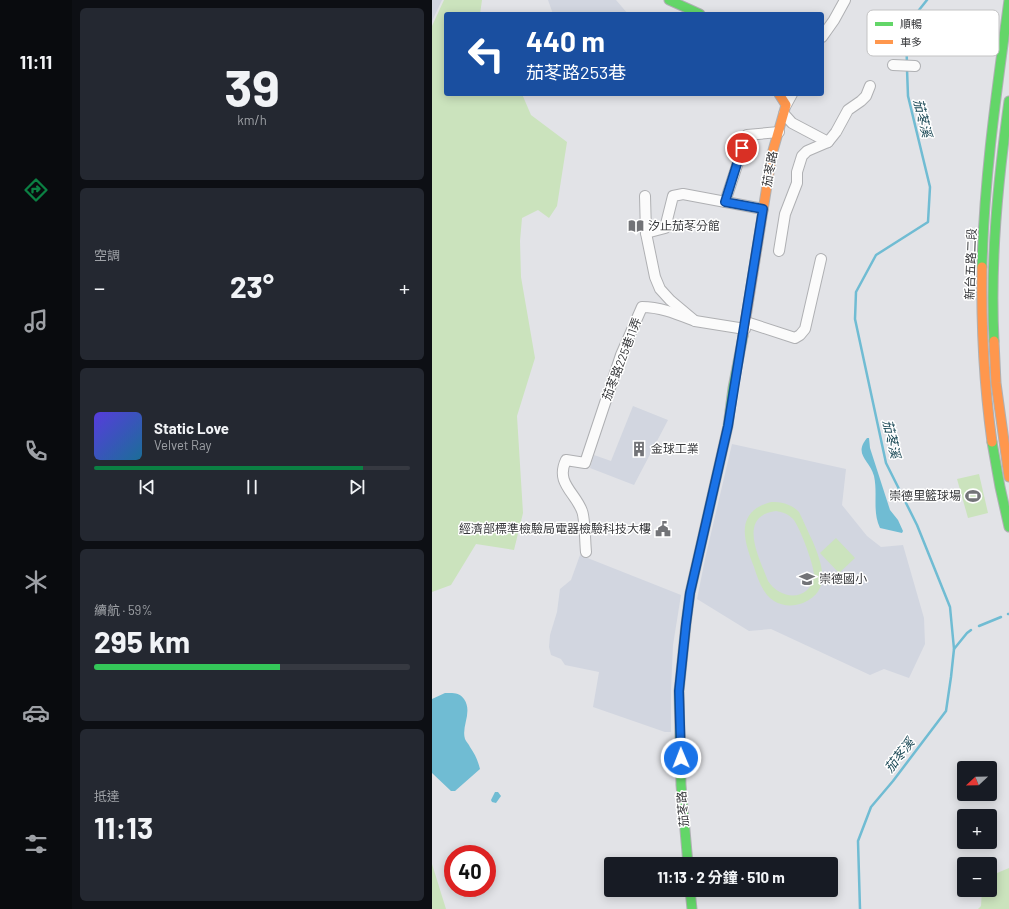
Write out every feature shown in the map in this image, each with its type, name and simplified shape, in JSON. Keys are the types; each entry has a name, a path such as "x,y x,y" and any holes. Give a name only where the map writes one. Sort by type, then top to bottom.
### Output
{"main road":[{"path":"669,0 696,12"},
{"name":"新台五路二段","path":"1009,0 987,182 982,262 982,354 988,421 997,476 1009,527"},
{"path":"780,96 785,109"},
{"name":"新台五路二段","path":"1009,101 1000,168 993,267 993,323 996,383 1009,476"},
{"name":"茄苳路","path":"687,857 681,785 679,691 690,593 728,426 774,141 779,132 785,109"},
{"path":"691,897 692,909"}],"street":[{"path":"824,34 845,0"},
{"path":"893,65 914,66"},
{"path":"779,251 785,214 797,183 797,172 802,156 807,151 828,142 836,132 848,110 866,96 870,86"},
{"name":"茄苳路","path":"785,109 791,96"},
{"path":"785,109 792,123 828,142"},
{"path":"725,202 747,135 779,132"},
{"path":"646,233 665,228 673,196 683,194 763,209"},
{"path":"645,196 646,233 655,276 660,289 670,300 695,321 745,326 795,338 805,329 821,259"},
{"name":"茄苳路225巷11弄","path":"586,552 582,512 563,479 563,468 566,460 585,463 621,355 642,307 653,307 665,310 695,321"}],"shaded area":[{"path":"432,0 442,0 432,21"},
{"path":"548,0 616,0 626,12 552,12"},
{"name":"金球工業","path":"633,406 668,420 634,485 590,468 594,455 611,461"},
{"name":"崇德國小","path":"732,444 846,469 842,505 867,536 881,547 903,545 924,618 925,644 909,678 884,669 870,675 771,629 749,631 697,599"},
{"path":"580,555 681,595 673,645 671,732 665,732 593,707 599,672 565,665 561,659 551,655 549,647 550,635 557,612 560,589 571,580"}],"green space":[{"path":"444,0 482,0 480,12 444,12 444,96 523,96 531,115 567,142 557,206 549,218 538,210 522,218 520,241 521,277 535,358 517,416 523,513 514,550 476,544 451,585 432,592 432,26"},
{"name":"崇德里籃球場","path":"979,474 988,513 968,518 957,479"},
{"path":"771,502 790,505 799,512 813,542 821,568 821,584 818,592 812,598 803,603 784,605 777,603 766,594 761,586 745,538 747,520 751,513 759,507","holes":["776,511 789,516 796,523 803,537 812,564 814,576 807,590 801,594 787,595 774,588 768,581 756,551 754,530 757,521 764,515"]},
{"path":"836,538 855,558 839,573 820,553"},
{"path":"432,864 446,909 432,909"},
{"path":"1009,868 1009,909 978,909 981,906 982,897 997,897 997,873"}],"water":[{"path":"867,438 869,438 870,448 890,510 898,520 903,531 902,533 880,528 876,515 876,489 874,476 862,453 863,444"},
{"path":"445,693 456,693 464,699 467,709 464,729 465,739 475,755 480,769 455,791 451,791 432,773 432,699"},
{"path":"495,792 498,792 501,796 496,803 492,802 491,800"}],"waterway":[{"name":"茄苳溪","path":"919,10 927,0"},
{"name":"茄苳溪","path":"907,56 907,64"},
{"name":"茄苳溪","path":"860,909 858,841 871,807 893,781 946,711 954,649 950,607 917,525 886,463 855,319 856,292 876,255 928,222 930,187 908,96 907,69"},
{"path":"979,626 1001,617"},
{"path":"954,649 971,630"}],"traffic: fast":[{"path":"669,0 696,12"},
{"path":"982,267 988,166 1009,0"},
{"path":"994,341 994,251 1001,161 1009,101"},
{"path":"687,857 681,785 679,691 686,624 690,593 728,426 733,388 743,336"},
{"path":"992,442 1009,527"},
{"path":"691,897 692,909"}],"traffic: slow":[{"path":"743,336 772,154 786,105 780,96"},
{"path":"982,267 984,355 992,442"},
{"path":"994,341 996,383 1009,477"}],"place":[{"name":"汐止茄苳分館","path":"636,226"},
{"name":"金球工業","path":"639,449"},
{"name":"崇德里籃球場","path":"973,496"},
{"name":"經濟部標準檢驗局電器檢驗科技大樓","path":"663,529"},
{"name":"崇德國小","path":"807,579"}],"route":[{"path":"681,758 679,691 690,593 728,426 733,388 746,322 763,209 725,202 742,148"}]}
